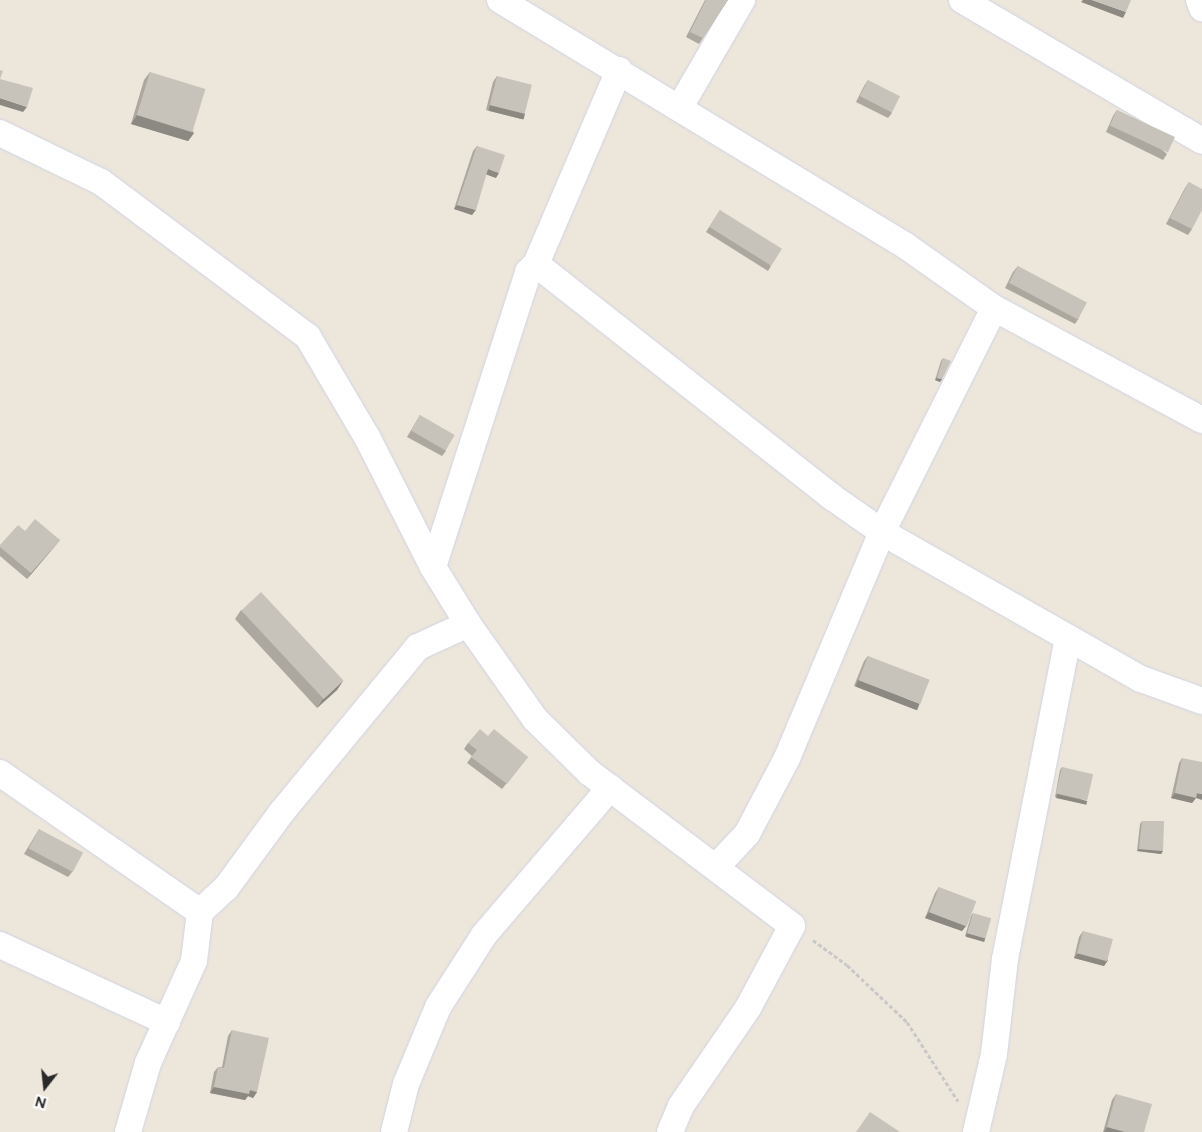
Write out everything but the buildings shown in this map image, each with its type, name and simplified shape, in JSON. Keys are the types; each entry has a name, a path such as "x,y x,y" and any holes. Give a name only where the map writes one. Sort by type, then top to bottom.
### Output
{"street":[{"path":"500,0 680,106 906,246 994,308 1202,420"},
{"path":"680,106 742,0"},
{"path":"962,0 1202,141"},
{"path":"1199,0 1202,8"},
{"path":"433,567 528,272 536,264 619,70"},
{"path":"0,133 101,182 308,337 367,437 433,567 468,624 535,719 562,748 610,788 792,926 748,1008 681,1106 670,1132"},
{"path":"536,264 832,497 882,532 1141,679 1202,702"},
{"path":"716,867 748,834 787,758 882,532 994,308"},
{"path":"128,1132 148,1063 194,961 200,912 226,888 281,813 418,647 468,624"},
{"path":"976,1132 994,1054 1005,959 1068,638"},
{"path":"0,773 200,912"},
{"path":"394,1132 406,1084 438,1007 484,935 610,788"},
{"path":"0,945 167,1022"}],"path":[{"path":"792,926 847,965 907,1022 976,1132"}]}
